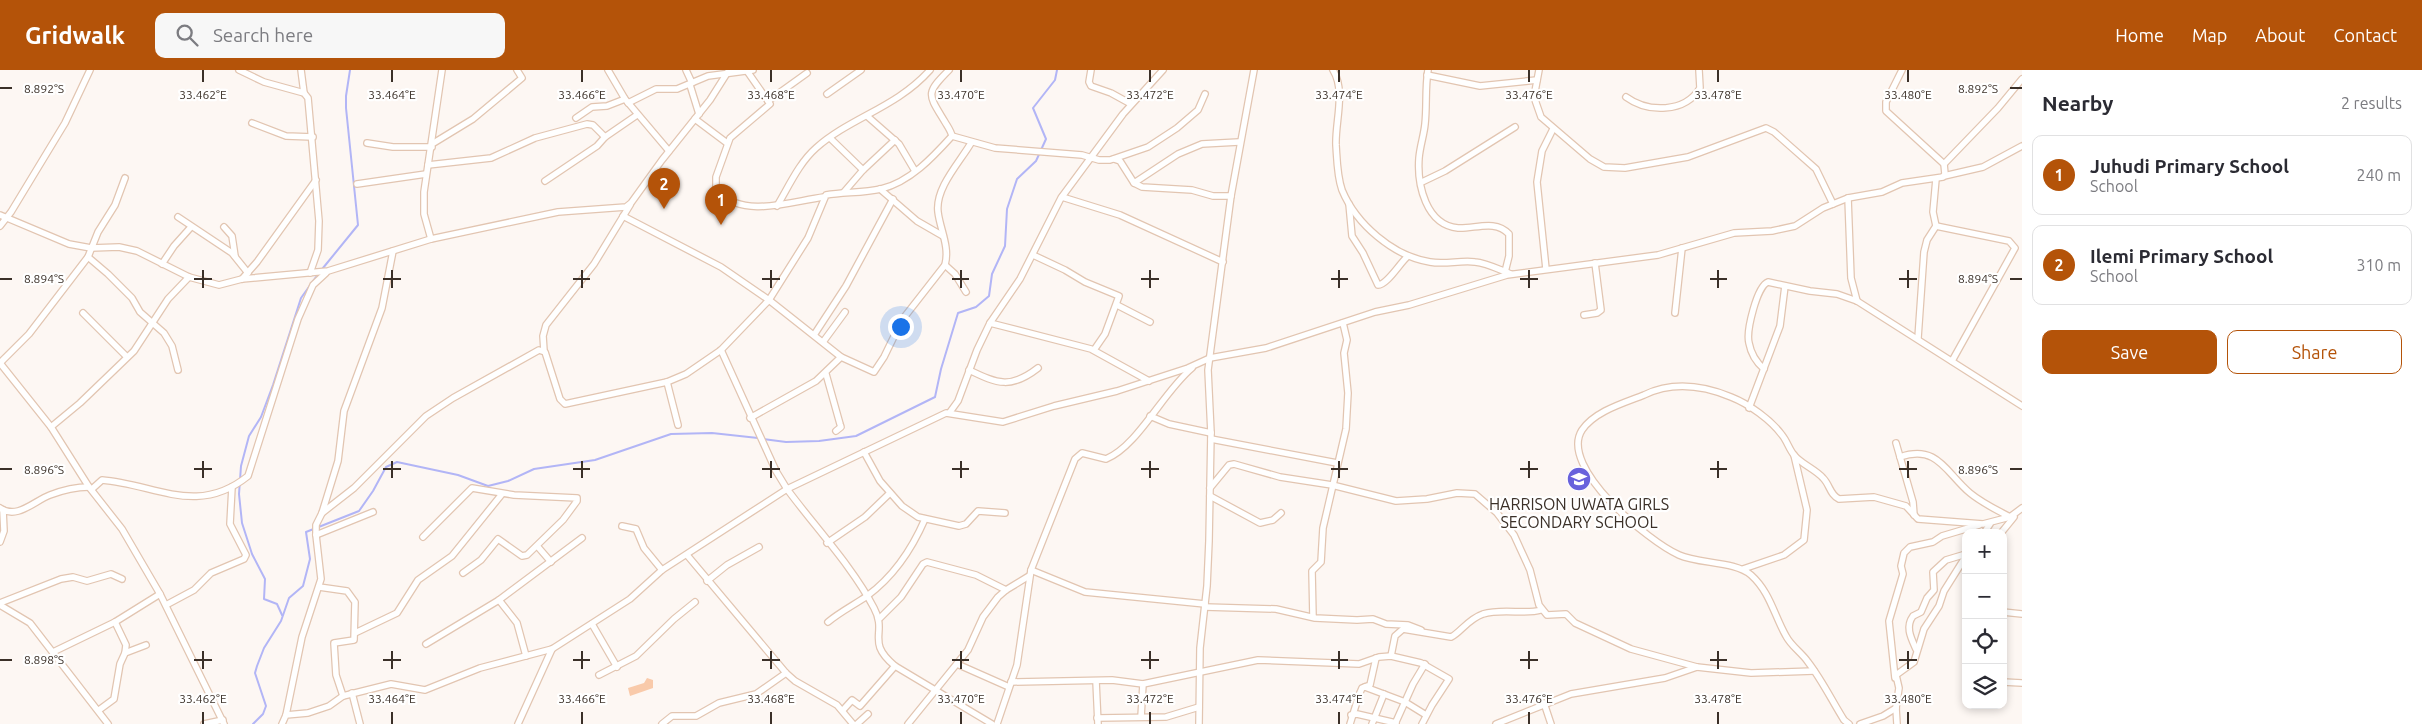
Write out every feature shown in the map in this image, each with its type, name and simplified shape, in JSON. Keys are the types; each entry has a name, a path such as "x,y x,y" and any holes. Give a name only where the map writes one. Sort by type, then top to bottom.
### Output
{"street":[{"path":"0,226 65,123 90,70"},
{"path":"239,70 271,84 304,93"},
{"path":"301,70 304,93 308,98 313,137 319,240 310,273"},
{"path":"431,239 423,209 426,174 432,145 442,70"},
{"path":"368,144 393,147 432,145 473,119 516,82 522,76 517,70"},
{"path":"608,70 626,101 670,151"},
{"path":"686,70 691,84 697,117 727,143"},
{"path":"576,118 594,106 607,106 626,101 656,89 672,90 708,76 750,70 770,104 733,133 727,143 716,177 716,192 724,199 742,206 777,206 844,192 880,189 915,171 931,159 952,136"},
{"path":"827,94 861,70"},
{"path":"777,206 804,162 816,148 908,92 930,70"},
{"path":"1091,70 1089,82 1091,86 1111,93 1131,104"},
{"path":"286,715 308,713 322,708 343,696 391,684 424,690 480,668 552,649 630,599 662,570 787,489 950,412 958,401 969,370 990,323 1020,279 1062,196 1131,104 1163,70"},
{"path":"1199,724 1199,671 1205,606 1210,496 1211,436 1208,377 1230,196 1254,70"},
{"path":"1333,70 1338,92 1336,136 1338,170 1342,190 1349,204 1369,227 1394,249 1408,256 1432,262 1477,262 1508,273"},
{"path":"1539,70 1535,106 1541,117 1597,164 1617,169 1688,158 1766,128 1774,132 1816,170 1833,204"},
{"path":"1626,97 1639,105 1653,108 1680,105 1699,90 1699,70"},
{"path":"1902,70 1886,102 1886,111 1944,164"},
{"path":"946,71 935,84 931,93 932,102 952,136 972,143 1001,149 1090,157 1103,161 1148,148 1177,128 1198,110 1205,94"},
{"path":"729,72 631,203 594,264 546,325 543,336 544,350 560,399 565,404 667,382 686,374 721,350 769,300 808,238 824,196"},
{"path":"1508,273 1509,234 1506,231 1490,225 1458,228 1444,225 1435,219 1429,209 1422,182 1419,157 1425,124 1428,72 1480,86 1537,80"},
{"path":"768,101 807,73"},
{"path":"1944,176 1944,164 1998,108 2022,79"},
{"path":"545,181 637,115"},
{"path":"867,116 895,140 907,155 915,171"},
{"path":"252,123 286,136 313,137"},
{"path":"428,165 487,159 535,138 587,124 593,125 605,138"},
{"path":"1422,182 1468,158 1515,127"},
{"path":"1546,270 1537,182 1542,151 1553,129"},
{"path":"830,138 863,170"},
{"path":"844,192 863,170 895,140"},
{"path":"1134,183 1178,154 1202,144 1239,142"},
{"path":"623,216 720,267 769,300 841,357 872,373 876,371 902,320 945,265 947,256 938,213 940,194 972,143"},
{"path":"950,412 1003,422 1054,406 1117,391 1210,358 1266,348 1508,273 1546,270 1658,255 1734,233 1772,231 1795,226 1833,204 1848,198 1882,192 1902,183 1936,179 1983,167 2022,146"},
{"path":"1114,159 1122,163 1134,183 1147,189 1192,190 1213,196 1230,196"},
{"path":"357,184 426,174"},
{"path":"125,178 115,205 88,257 29,334 0,363 51,426 90,488 122,528 160,594 224,722 204,724"},
{"path":"1918,338 1924,252 1927,240 1936,226 1933,212 1936,179"},
{"path":"242,279 316,180"},
{"path":"880,189 894,199 917,221 943,236"},
{"path":"1062,196 1112,212 1223,262"},
{"path":"1848,198 1852,278 1857,300"},
{"path":"814,335 846,286 894,199"},
{"path":"0,215 69,244 91,248 119,246 137,251 189,277 214,284 242,279 328,271 431,239 558,212 620,208 631,203"},
{"path":"1349,204 1352,236 1378,286 1388,280 1398,265 1408,256"},
{"path":"178,216 191,227 216,241 235,256 248,273"},
{"path":"1936,226 2009,241 2019,246 1952,361"},
{"path":"162,264 174,246 191,227"},
{"path":"224,228 232,236 235,256"},
{"path":"1675,313 1682,248"},
{"path":"282,724 286,715 302,637 320,587 316,525 322,513 338,460 344,411 382,308 393,251"},
{"path":"1033,255 1085,282 1119,296 1117,306 1105,334 1094,350"},
{"path":"88,257 132,298 140,312 164,333 172,346 178,370"},
{"path":"1584,315 1597,314 1601,310 1595,263"},
{"path":"945,265 956,274 966,292"},
{"path":"0,542 4,531 2,509 17,512 48,496 78,487 90,488 102,480 116,481 179,497 214,494 232,487 250,473 258,441 298,319 313,285 328,271"},
{"path":"51,426 80,404 128,357 140,343 168,299 189,277"},
{"path":"1764,369 1755,360 1749,346 1750,322 1763,284 1768,282 1837,294 1857,300 2022,406"},
{"path":"1749,408 1780,326 1785,286"},
{"path":"1117,306 1150,322"},
{"path":"823,342 845,312"},
{"path":"83,313 128,357"},
{"path":"990,323 1094,350 1149,381"},
{"path":"1313,617 1312,571 1321,562 1323,528 1337,463 1344,446 1347,420 1347,373 1344,357 1347,340 1344,323"},
{"path":"322,513 354,488 426,416 462,392 539,350 544,350"},
{"path":"721,350 758,436 787,489 868,596 880,618 878,642 880,652 895,666 992,724"},
{"path":"750,418 783,401 826,374 841,357"},
{"path":"997,724 1021,649 1030,573 1076,457 1082,454 1101,459 1110,457 1125,446 1176,383 1197,364"},
{"path":"969,370 1004,383 1019,381 1038,368"},
{"path":"826,374 841,427 836,431"},
{"path":"667,382 678,425"},
{"path":"1743,569 1784,555 1804,540 1807,510 1794,455 1779,431 1731,397 1710,390 1667,386 1620,404 1590,422 1580,434 1577,448 1599,488 1646,535 1671,551 1689,559 1743,569 1755,579 1768,596 1787,638 1814,671 1844,720 1849,724"},
{"path":"1150,416 1169,424 1211,436 1337,463"},
{"path":"1896,443 1914,502 1914,515"},
{"path":"864,452 878,479 890,493 906,509 925,520 959,526 966,524 978,511 1005,512"},
{"path":"1900,457 1916,453 1931,456 1950,471 1970,492 2013,516"},
{"path":"1794,455 1824,478 1836,498 1874,497 1906,506 1914,515 1922,519 1990,524 2013,516"},
{"path":"1210,488 1229,465 1234,464 1280,477 1332,485 1376,498 1402,502 1456,493 1475,494 1497,513 1514,535 1530,570 1541,610 1547,615 1566,614 1575,623 1631,649 1697,667 1751,673 1814,671"},
{"path":"166,605 194,590 211,573 244,559 246,555 230,524 232,487"},
{"path":"423,537 472,488 502,494 577,498 577,502 567,515 538,546 522,556 498,539 481,560 463,573"},
{"path":"827,543 864,517 890,493"},
{"path":"354,633 397,613 418,580 452,556 502,494"},
{"path":"1210,496 1260,524 1274,520 1281,513"},
{"path":"2004,529 2013,516 2022,508"},
{"path":"316,534 373,512"},
{"path":"828,622 868,596 906,556 925,520"},
{"path":"1898,724 1896,708 1899,688 1895,678 1889,621 1903,574 1900,566 1904,553 1910,547 1933,542 1942,536 1983,524"},
{"path":"1987,529 1990,524"},
{"path":"622,526 636,529 644,548 662,570"},
{"path":"426,644 499,600 582,538"},
{"path":"538,546 551,562"},
{"path":"707,580 759,547"},
{"path":"687,555 786,673 795,681 831,700 855,724 868,714"},
{"path":"1916,649 1909,634 1909,622 1912,616 1921,612 1927,598 1934,590 1933,572 1946,560 1962,556"},
{"path":"880,618 893,607 923,564 927,562 976,575 1006,590"},
{"path":"1895,678 1898,672 1913,664 1916,649 1924,629 1940,606 1944,591 1962,562"},
{"path":"908,724 968,650 987,610 1006,590 1030,573"},
{"path":"1030,573 1085,592 1205,606 1276,609 1313,617 1356,620 1373,618 1386,624 1408,625 1451,637 1465,623 1485,614 1541,610"},
{"path":"0,604 71,577 88,581 111,574 122,579"},
{"path":"320,587 347,591 355,602 354,640 334,643 336,675 343,696"},
{"path":"53,652 115,622 160,594"},
{"path":"499,600 517,623 526,656"},
{"path":"598,675 636,656 674,619 695,602"},
{"path":"0,604 30,623 108,724"},
{"path":"2007,612 2022,614"},
{"path":"99,710 114,699 120,664 125,653 126,645 115,622"},
{"path":"592,624 617,667"},
{"path":"1391,656 1395,636 1399,630 1421,630"},
{"path":"125,653 146,645"},
{"path":"518,724 552,649"},
{"path":"957,664 1010,685 1096,681 1143,684 1258,660 1365,664 1376,658 1391,656 1425,664 1450,679 1422,724"},
{"path":"1350,724 1359,695 1364,687 1370,685 1376,658"},
{"path":"1352,715 1357,714 1373,721 1395,724 1425,664"},
{"path":"842,710 852,700 860,706 895,666"},
{"path":"1496,724 1544,703 1578,692 1665,678 1697,667"},
{"path":"662,724 672,716 696,716 720,703 756,694 786,673"},
{"path":"1096,681 1098,721 1166,717 1199,707"},
{"path":"2007,682 2022,683"},
{"path":"1141,717 1143,684"},
{"path":"1364,687 1405,702 1426,715"},
{"path":"352,693 360,723"},
{"path":"1373,721 1384,694"},
{"path":"1544,703 1551,724"},
{"path":"1860,724 1883,716 1896,708"}],"shaded area":[{"path":"647,678 653,680 653,688 630,696 628,688 644,683"}],"waterway":[{"path":"323,268 358,225 346,108 350,70"},
{"path":"763,439 786,442 819,441 856,436 935,397 941,369 958,313 976,307 989,296 992,274 1005,246 1007,209 1017,179 1036,161 1046,139 1033,108 1055,80 1057,70"},
{"path":"282,615 277,604 264,599 265,579 252,554 242,523 239,494 241,466 249,436 261,417 273,385 301,298 316,277"},
{"path":"253,724 263,714 266,706 255,673 264,648 281,621 289,598 303,586 310,559 306,532 359,511 386,467 397,462 458,475 488,486 508,481 534,469 595,460 671,434 712,433 758,438"}],"place":[{"name":"Ilemi Primary School","path":"664,209"},
{"name":"Juhudi Primary School","path":"721,225"},
{"name":"HARRISON UWATA GIRLS SECONDARY SCHOOL","path":"1579,479"}]}
